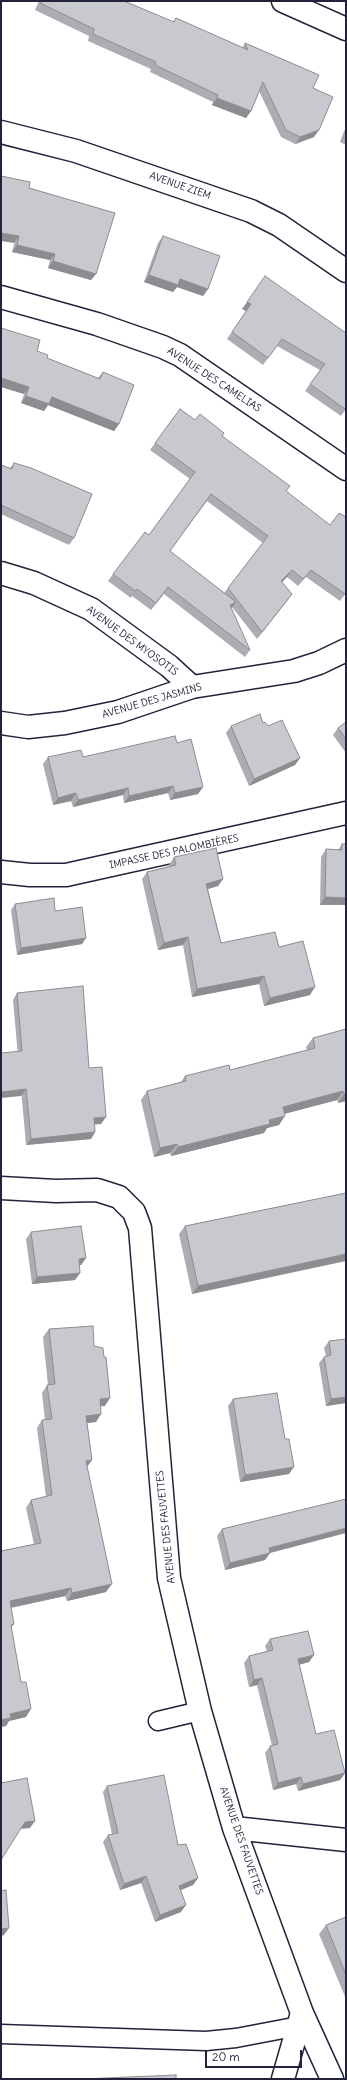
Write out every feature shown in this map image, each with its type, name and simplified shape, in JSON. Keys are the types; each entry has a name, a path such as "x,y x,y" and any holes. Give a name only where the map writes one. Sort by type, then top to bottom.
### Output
{"street":[{"path":"283,1 346,29"},
{"name":"AVENUE ZIEM","path":"1,132 76,151 251,211 279,225 346,271"},
{"name":"AVENUE DES CAMELIAS","path":"1,296 90,322 163,347 180,355 346,469"},
{"name":"AVENUE DES MYOSOTIS","path":"1,573 34,583 91,609 169,666 192,687"},
{"name":"AVENUE DES JASMINS","path":"1,723 28,727 65,723 118,712 192,687 294,671 319,663 346,650"},
{"name":"IMPASSE DES PALOMBIÈRES","path":"1,872 30,875 66,875 346,813"},
{"name":"AVENUE DES FAUVETTES","path":"1,1188 56,1191 97,1190 119,1197 134,1212 140,1228 169,1578 200,1711 234,1828 300,2019 332,2079"},
{"path":"234,1828 346,1840"},
{"path":"283,2079 300,2019"}],"lane":[{"path":"158,1720 200,1711"},
{"path":"1,2034 206,2041 236,2038 300,2019"}],"building":[{"path":"41,1 124,1 174,22 176,18 248,50 245,43 319,75 313,88 333,97 319,130 300,137 286,130 263,82 251,111 217,98 218,95 155,65 156,62 93,34 94,29 40,3"},
{"path":"1,176 30,182 29,188 115,213 96,274 53,261 55,254 17,245 19,236 1,233"},
{"path":"163,236 220,256 208,289 180,279 178,285 149,275"},
{"path":"265,276 346,333 346,409 310,384 325,364 282,339 268,358 232,332 251,304 247,302"},
{"path":"1,328 40,340 37,351 48,355 47,358 100,379 103,372 134,385 119,424 52,397 49,404 26,396 29,387 1,378"},
{"path":"180,409 195,420 200,414 224,433 222,436 290,486 286,491 330,525 339,513 346,517 346,593 345,594 311,570 303,579 292,570 281,581 292,594 262,632 228,588 268,536 211,494 170,551 236,602 230,605 250,650 168,587 156,603 137,589 135,591 113,574 145,532 149,535 195,472 155,443"},
{"path":"14,463 31,468 92,494 74,538 1,505 1,465 12,469"},
{"path":"260,714 263,723 265,722 268,726 282,720 300,758 254,779 231,726"},
{"path":"346,722 346,739 338,728"},
{"path":"175,736 177,743 191,739 203,787 175,793 173,786 129,796 128,788 78,800 76,793 58,798 48,757 81,750 83,757"},
{"path":"342,844 346,844 346,898 325,897 326,849 342,850"},
{"path":"216,848 223,879 206,884 221,943 275,932 279,947 303,941 315,987 270,998 264,976 197,989 188,937 164,943 147,872 176,865 174,857"},
{"path":"54,898 55,911 82,907 86,938 21,948 15,904"},
{"path":"83,986 89,1068 102,1067 106,1117 94,1118 95,1132 31,1139 26,1089 1,1092 1,1053 22,1051 17,993"},
{"path":"346,1029 346,1094 344,1094 343,1091 283,1107 285,1116 269,1120 270,1124 178,1147 177,1144 160,1148 147,1091 186,1081 185,1076 229,1065 230,1070 315,1048 313,1038"},
{"path":"346,1193 346,1254 198,1286 185,1226"},
{"path":"81,1226 86,1258 79,1259 80,1273 37,1277 31,1232"},
{"path":"93,1326 94,1346 103,1348 104,1357 106,1357 110,1398 100,1399 101,1414 86,1416 92,1460 86,1461 112,1584 72,1593 71,1588 10,1601 14,1624 11,1625 21,1682 26,1682 31,1709 10,1714 11,1718 1,1720 1,1551 41,1543 31,1500 52,1495 42,1420 52,1419 47,1385 55,1384 49,1329"},
{"path":"346,1339 346,1397 331,1399 324,1357 331,1355 329,1341"},
{"path":"277,1393 285,1439 289,1439 294,1467 245,1475 233,1399"},
{"path":"346,1499 346,1528 269,1548 270,1553 230,1563 222,1529"},
{"path":"308,1631 314,1655 298,1659 316,1734 334,1730 345,1773 303,1784 301,1777 278,1783 270,1746 278,1744 262,1678 254,1680 249,1656 273,1650 270,1639"},
{"path":"164,1775 178,1845 186,1844 198,1878 179,1886 186,1905 160,1915 146,1876 124,1884 108,1835 118,1833 107,1786"},
{"path":"27,1778 35,1821 25,1822 1,1860 1,1783"},
{"path":"6,1890 9,1928 1,1929 1,1891"},
{"path":"346,1917 346,1975 326,1925"},
{"path":"176,2075 176,2079 82,2079"}]}
